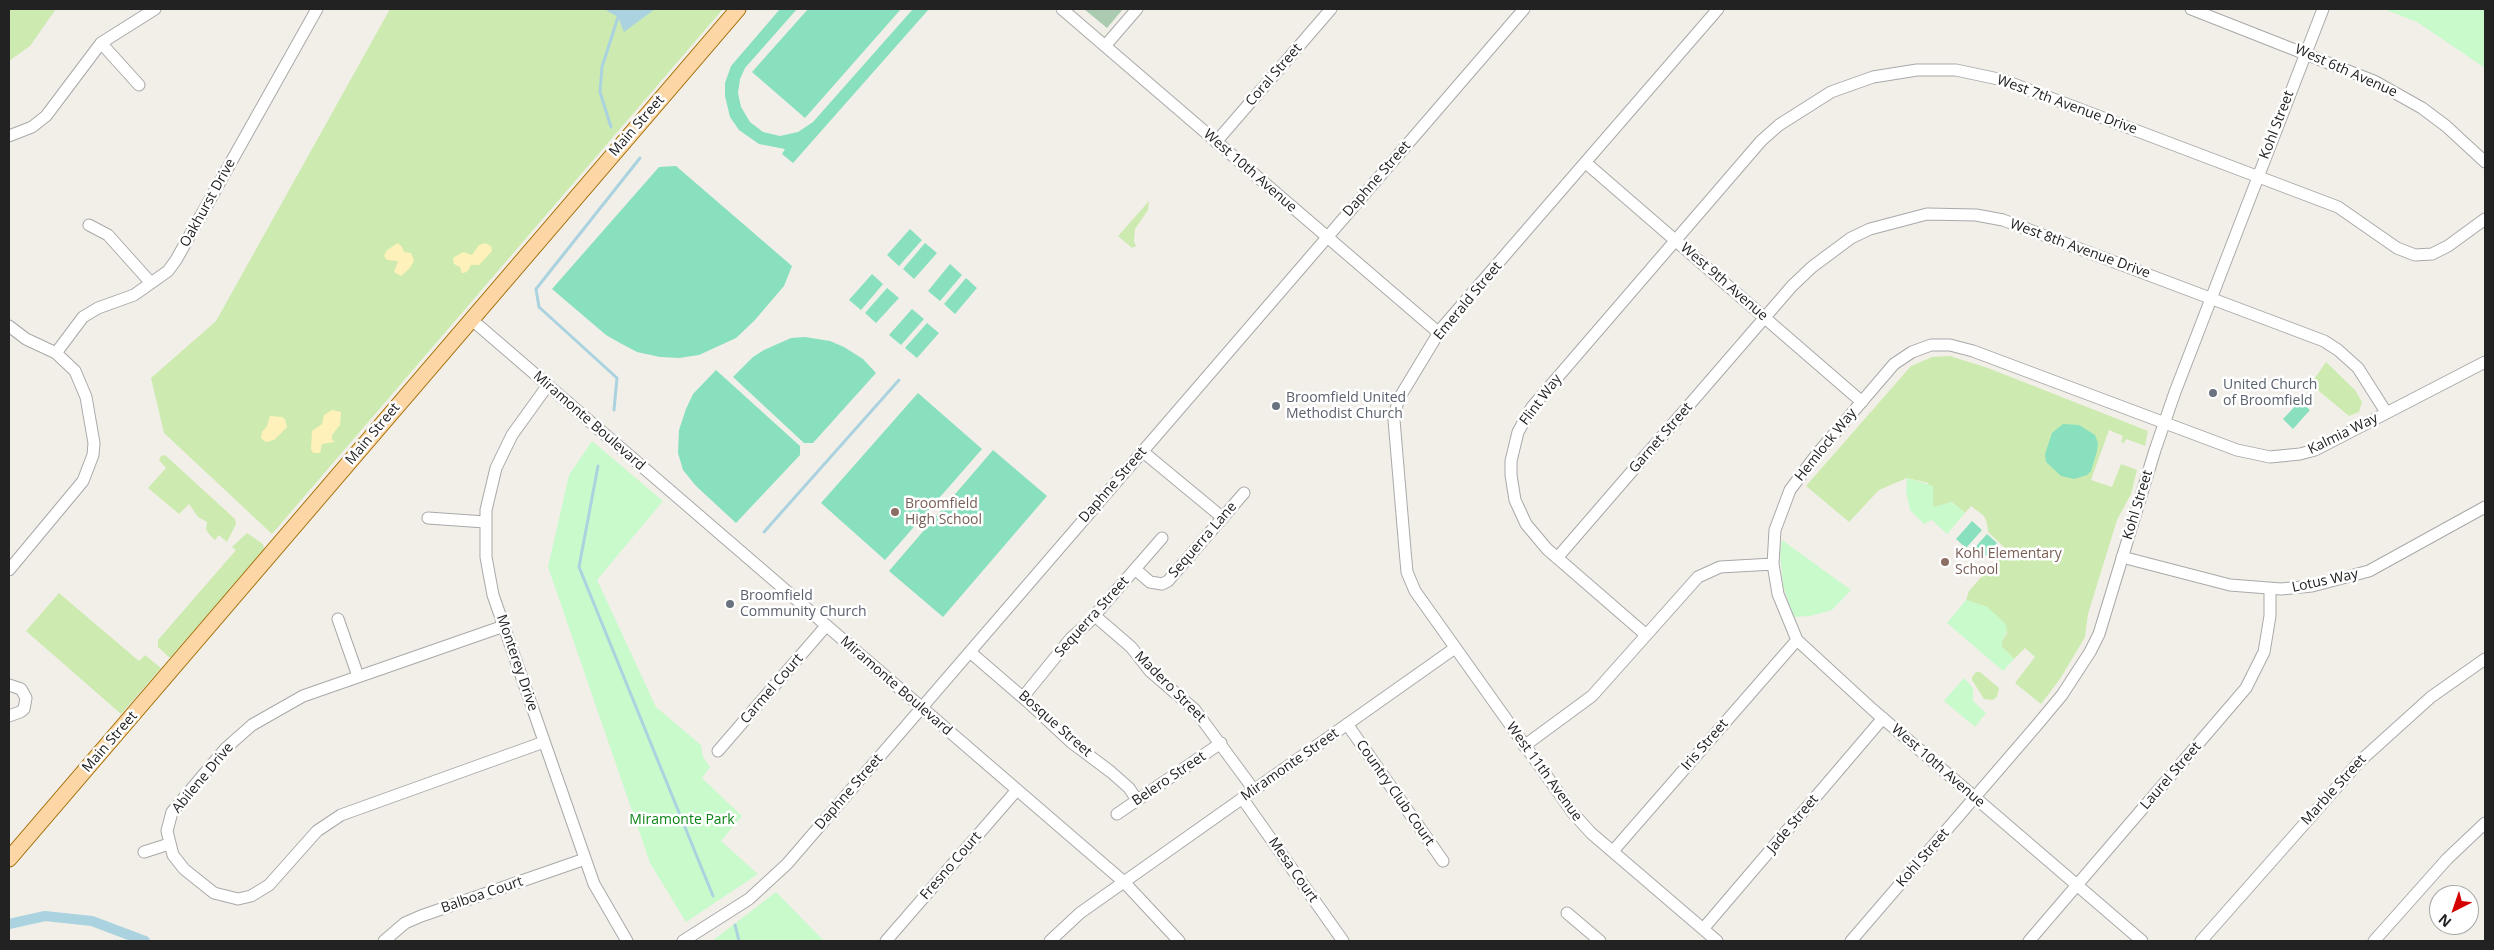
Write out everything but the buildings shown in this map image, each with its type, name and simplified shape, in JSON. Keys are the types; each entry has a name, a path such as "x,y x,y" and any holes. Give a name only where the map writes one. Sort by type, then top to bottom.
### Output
{"main road":[{"name":"Main Street","path":"10,856 738,9"}],"street":[{"path":"9,136 32,127 46,116 101,43 155,9"},
{"name":"Oakhurst Drive","path":"56,353 83,317 98,308 134,295 168,271 176,260 317,9"},
{"name":"West 10th Avenue","path":"1062,9 1438,333"},
{"path":"1105,46 1137,9"},
{"name":"Coral Street","path":"1216,142 1331,9"},
{"name":"Daphne Street","path":"683,941 749,899 776,875 1524,9"},
{"name":"Emerald Street","path":"1455,648 1415,591 1407,572 1394,420 1398,400 1438,333 1718,9"},
{"name":"West 6th Avenue","path":"2191,9 2305,52 2374,81 2400,95 2446,126 2485,162"},
{"name":"Kohl Street","path":"1851,941 2062,695 2090,652 2098,634 2164,422 2323,9"},
{"path":"101,43 139,85"},
{"name":"West 7th Avenue Drive","path":"1676,241 1761,141 1779,125 1831,92 1873,76 1902,71 1956,70 2002,80 2338,207 2397,248 2415,255 2432,254 2448,246 2485,218"},
{"name":"West 9th Avenue","path":"1586,163 1862,402"},
{"name":"West 8th Avenue Drive","path":"1765,318 1812,266 1851,238 1891,222 1942,212 1976,215 2003,220 2324,341 2338,350 2358,368 2386,412"},
{"path":"89,225 108,235 152,283"},
{"name":"Flint Way","path":"1645,634 1557,558 1530,531 1515,500 1511,461 1518,432 1532,407 1676,241"},
{"name":"Garnet Street","path":"1557,558 1765,318"},
{"name":"Miramonte Boulevard","path":"471,319 1016,791 1124,882 1179,941"},
{"path":"9,326 26,339 56,353 75,371 82,384 93,430 94,455 89,470 80,486 9,570"},
{"name":"Hemlock Way","path":"1773,564 1775,530 1790,490 1811,462 1901,358 1925,347 1950,345 1973,351 2164,422"},
{"name":"Kalmia Way","path":"2164,422 2237,450 2270,457 2286,456 2315,450 2485,362"},
{"name":"Monterey Drive","path":"548,385 524,416 502,453 491,485 485,522 486,557 489,578 504,626 585,859 601,897 627,941"},
{"path":"1142,451 1223,518"},
{"name":"Sequerra Lane","path":"1135,569 1150,582 1162,584 1168,581 1244,493"},
{"name":"Lotus Way","path":"2122,557 2210,581 2270,589 2312,586 2369,571 2485,507"},
{"path":"428,518 485,522"},
{"name":"Sequerra Street","path":"1023,697 1071,638 1095,616 1162,538"},
{"path":"1524,746 1592,696 1689,584 1706,572 1720,567 1773,564"},
{"name":"West 10th Avenue","path":"1773,564 1778,594 1797,640 1883,718 2142,941"},
{"name":"Laurel Street","path":"2028,941 2246,688 2264,652 2270,616 2270,589"},
{"name":"Madero Street","path":"1095,616 1131,648 1150,671 1195,710 1254,790"},
{"path":"338,620 358,676"},
{"name":"Abilene Drive","path":"169,844 167,831 169,821 177,804 236,738 268,714 290,702 358,676 504,626"},
{"name":"Carmel Court","path":"718,751 826,626"},
{"name":"Iris Street","path":"1613,851 1797,640"},
{"name":"Miramonte Street","path":"1050,941 1080,912 1455,648"},
{"name":"West 11th Avenue","path":"1455,648 1573,813 1613,851 1717,941"},
{"name":"Bosque Street","path":"970,652 1023,697 1071,742 1117,777 1129,788 1136,800"},
{"name":"Marble Street","path":"2201,941 2359,762 2424,702 2485,659"},
{"path":"9,685 21,689 26,698 24,709 9,716"},
{"name":"Jade Street","path":"1703,929 1883,718"},
{"name":"Country Club Court","path":"1348,724 1443,861"},
{"path":"144,852 169,844 178,863 214,893 238,899 251,896 270,885 317,831 341,815 544,742"},
{"name":"Belero Street","path":"1117,814 1221,744"},
{"name":"Fresno Court","path":"886,941 1016,791"},
{"name":"Mesa Court","path":"1242,798 1343,941"},
{"path":"2374,941 2446,859 2485,823"},
{"name":"Balboa Court","path":"384,941 405,923 422,916 585,859"},
{"path":"1567,913 1600,941"}],"green space":[{"path":"9,9 56,9 30,46 9,61"},
{"path":"390,9 723,9 272,534 164,433 151,378 216,321"},
{"path":"780,9 797,9 745,68 740,79 738,93 741,107 750,122 763,132 780,136 798,132 813,122 913,9 929,9 793,163 782,154 785,149 759,144 739,130 730,117 725,96 725,83 731,66"},
{"path":"808,9 901,9 805,118 752,72"},
{"path":"1084,9 1123,9 1107,28"},
{"path":"2384,9 2485,9 2485,68 2417,22"},
{"path":"676,166 792,266 784,286 754,321 736,338 699,355 679,358 660,357 637,352 620,343 606,335 552,289 659,167"},
{"path":"1149,201 1148,210 1135,229 1134,241 1136,246 1132,248 1118,236"},
{"path":"910,229 922,240 899,266 887,255"},
{"path":"925,243 937,253 914,279 903,269"},
{"path":"950,264 962,275 940,301 928,291"},
{"path":"872,274 883,284 861,310 849,300"},
{"path":"966,278 977,288 955,314 944,304"},
{"path":"887,288 899,298 876,323 865,313"},
{"path":"912,309 924,319 901,345 889,335"},
{"path":"927,323 939,333 917,358 905,348"},
{"path":"805,337 830,341 844,347 863,359 876,373 813,443 804,443 733,377 753,357 764,350 791,338"},
{"path":"1950,356 1988,368 2148,431 2145,446 2126,439 2124,443 2121,442 2123,436 2109,430 2091,480 2112,487 2121,464 2137,470 2131,494 2117,520 2088,614 2085,637 2060,679 2041,704 2015,683 2035,657 2025,648 2014,659 2002,647 2002,641 2007,633 1987,607 1966,600 1969,591 2006,549 1988,532 1984,516 1971,506 1965,513 1952,502 1932,508 1928,483 1907,478 1879,490 1849,522 1806,486 1911,366 1932,357"},
{"path":"2326,362 2355,390 2362,402 2359,412 2349,416 2308,382 2315,378"},
{"path":"716,370 800,446 800,455 736,523 696,486 683,470 678,453 679,430 686,409 693,394"},
{"path":"918,393 982,449 885,560 821,503"},
{"path":"2300,401 2310,410 2293,429 2283,419"},
{"path":"2063,424 2079,425 2095,435 2098,443 2097,451 2091,471 2087,475 2074,479 2061,476 2046,462 2045,454 2052,433"},
{"name":"Miramonte Park","path":"592,441 663,501 597,580 656,707 701,745 703,757 710,767 702,778 742,816 721,841 758,874 686,922 650,863 548,567 569,475"},
{"path":"993,450 1047,496 943,617 889,571"},
{"path":"165,455 235,519 236,524 227,542 219,535 215,540 209,534 206,530 207,522 198,517 189,504 179,514 148,488 166,468 159,460 161,456"},
{"path":"1907,478 1933,486 1933,507 1952,502 1965,513 1947,534 1932,520 1924,524 1910,510 1906,491"},
{"path":"1972,521 1982,530 1966,548 1956,539"},
{"path":"247,533 263,544 264,549 170,658 158,647 158,640 236,550 232,547"},
{"path":"1987,534 1997,543 1981,561 1971,552"},
{"path":"1782,540 1851,590 1832,610 1810,616 1794,617 1783,586 1780,553"},
{"path":"59,593 139,661 145,655 161,668 121,714 26,631"},
{"path":"1966,600 1987,607 2005,623 2007,630 2002,641 2002,647 2014,659 2003,671 1947,623"},
{"path":"1976,672 1980,672 1999,688 1997,697 1993,700 1984,699 1972,680"},
{"path":"1964,678 1973,688 1973,701 1986,713 1975,727 1944,701"},
{"path":"776,892 824,941 712,941"}],"sand":[{"path":"398,243 404,252 411,253 414,261 410,268 401,276 394,272 398,261 387,260 384,256 387,250"},
{"path":"485,243 491,246 492,251 479,265 471,265 467,272 462,273 460,267 454,264 453,258 463,252 472,255 479,245"},
{"path":"332,410 341,412 340,425 332,435 332,440 335,442 322,444 320,453 313,453 311,449 312,431 322,424 324,415"},
{"path":"270,416 282,417 285,419 287,427 274,440 266,442 261,438"}],"water":[{"path":"604,9 655,9 624,32 618,17"}],"waterway":[{"path":"611,127 600,92 602,67 618,17"},
{"path":"614,410 617,378 539,307 536,289 640,158"},
{"path":"764,532 899,380"},
{"path":"598,466 579,567 713,896"},
{"path":"9,924 45,916 92,921 145,941"},
{"path":"735,925 739,941"}],"place":[{"name":"United Church of Broomfield","path":"2213,393"},
{"name":"Broomfield United Methodist Church","path":"1276,406"},
{"name":"Broomfield High School","path":"895,512"},
{"name":"Kohl Elementary School","path":"1945,562"},
{"name":"Broomfield Community Church","path":"730,604"}]}
